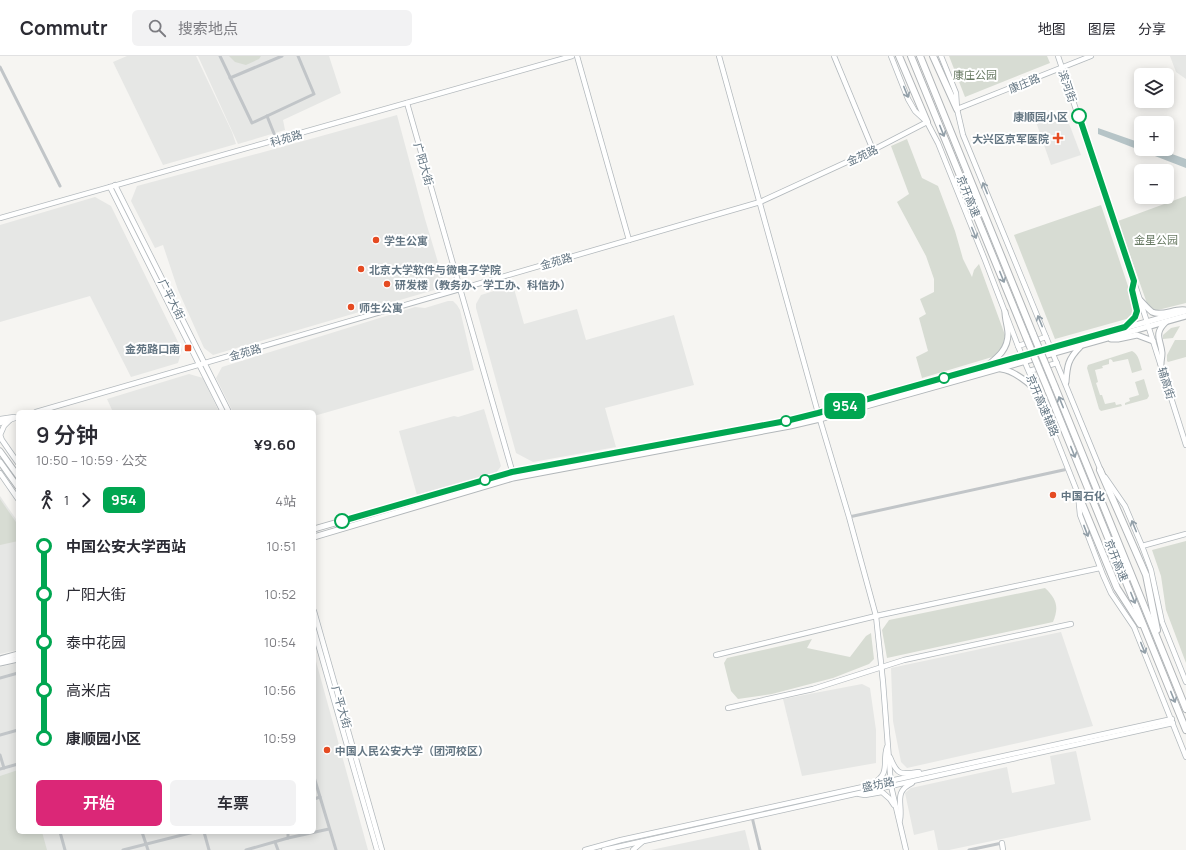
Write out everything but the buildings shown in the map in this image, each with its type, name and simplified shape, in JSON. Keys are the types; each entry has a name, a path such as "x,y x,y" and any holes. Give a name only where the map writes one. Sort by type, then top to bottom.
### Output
{"highway":[{"path":"899,56 927,122"},
{"name":"京开高速","path":"912,56 1186,730"},
{"name":"京开高速","path":"920,56 1186,709"},
{"path":"933,56 957,109"},
{"path":"1100,470 1146,575 1160,645"},
{"path":"1078,494 1117,588 1135,614 1153,648"}],"main road":[{"path":"1125,327 1135,317 1137,311 1132,290 1134,281"},
{"path":"1140,300 1153,312 1158,313 1179,309 1186,310"},
{"path":"1052,351 1081,346 1108,338 1186,310"},
{"path":"984,367 1000,356 1007,345 1008,334 1005,312"},
{"path":"316,536 514,478 783,427 984,367 1052,351 1125,327 1168,321 1186,316"},
{"path":"1161,364 1162,354 1158,336 1162,326 1168,321"},
{"path":"1108,338 1118,339 1137,335 1153,341"},
{"path":"1066,382 1069,361 1073,354 1081,346"},
{"path":"316,528 512,472 819,416 998,369 1023,359"},
{"path":"998,369 1013,373 1033,387 1038,393"},
{"path":"0,451 16,473"},
{"path":"0,462 16,484"},
{"path":"0,659 16,655"},
{"path":"0,663 16,659"}],"street":[{"path":"220,56 252,123 314,94 298,56"},
{"path":"230,78 282,56"},
{"name":"科苑路","path":"0,218 572,56"},
{"path":"577,56 629,240"},
{"path":"719,56 876,616 882,666 891,783 906,850"},
{"path":"834,56 873,150"},
{"name":"京开高速辅路","path":"891,56 908,98 915,111 927,122 938,143 986,260 1023,359 1078,494 1080,515 1100,568 1111,592 1134,627 1186,757"},
{"path":"941,56 956,93 957,109 964,136 1046,337 1066,382 1100,470 1125,506 1142,546 1151,570 1162,622 1186,682"},
{"name":"滨河街","path":"1058,56 1134,281 1147,324"},
{"name":"康庄路","path":"957,109 1091,56"},
{"path":"0,67 60,186"},
{"name":"广阳大街","path":"407,103 514,478"},
{"path":"267,116 277,140"},
{"name":"金苑路","path":"43,410 760,202 873,150 927,122"},
{"name":"广平大街","path":"112,186 202,364 228,410"},
{"name":"辅高街","path":"1147,324 1186,444"},
{"path":"1018,346 1046,337"},
{"path":"1028,371 1058,363"},
{"name":"广平大街","path":"202,364 222,410"},
{"path":"0,419 16,417"},
{"path":"0,423 16,418"},
{"path":"11,419 4,426 0,435 16,460"},
{"path":"4,467 13,491"},
{"path":"849,517 1068,469"},
{"path":"0,473 16,496"},
{"path":"1142,546 1186,534"},
{"path":"716,655 876,616 1100,568"},
{"name":"广平大街","path":"316,618 382,850"},
{"path":"728,708 813,689 904,660 1071,624"},
{"name":"广平大街","path":"316,637 377,850"},
{"path":"0,678 16,674"},
{"name":"盛坊路","path":"622,845 752,814 856,793 930,772 1172,721"},
{"name":"盛坊路","path":"585,850 646,840 865,786 919,779 1172,721"},
{"path":"0,735 16,731"},
{"path":"865,786 875,782 885,772 885,753 888,743"},
{"path":"888,752 898,772 902,774 930,772"},
{"path":"0,755 2,769 16,765"},
{"path":"899,821 901,812 900,795 902,790 909,784 919,779"},
{"path":"316,784 336,850"},
{"path":"856,793 865,795 882,792 890,799 897,811"},
{"path":"316,798 320,797"},
{"path":"752,814 760,850"},
{"path":"316,832 329,829"},
{"path":"61,834 65,850"},
{"path":"143,834 148,850"},
{"path":"123,850 186,834"},
{"path":"205,834 209,850"},
{"path":"246,850 306,834"},
{"path":"633,850 646,840"},
{"path":"275,842 278,850"},
{"path":"969,850 1002,843 1003,850"},
{"name":"盛坊路","path":"604,850 616,846"}],"shaded area":[{"path":"127,56 196,56 232,132 236,144 163,165 113,62"},
{"path":"198,56 329,56 341,93 283,120 285,130 238,144"},
{"path":"1170,56 1186,56 1186,79 1176,72"},
{"name":"大兴区京军医院","path":"1065,113 1081,155 1051,165 1036,122"},
{"path":"397,115 443,279 439,288 213,355 204,348 178,290 163,245 155,248 131,201 137,186"},
{"path":"1098,128 1134,141 1134,148 1098,134"},
{"path":"1174,155 1186,159 1186,168 1155,156 1174,156"},
{"path":"95,197 111,206 182,350 178,363 131,377 90,296 0,322 0,225"},
{"path":"513,285 524,324 577,309 586,340 674,315 694,385 605,408 616,447 533,462 516,453 476,308 476,304 481,295"},
{"path":"448,301 453,301 457,305 460,310 474,370 316,415 316,410 232,410 216,378 222,367 415,307 425,308"},
{"path":"189,374 203,378 218,410 112,410 107,399"},
{"path":"484,409 501,466 496,473 417,495 399,431 454,416 458,417"},
{"path":"0,496 16,519 16,650 0,654"},
{"path":"1061,632 1093,726 907,768 901,762 893,721 891,668"},
{"name":"中国人民公安大学（团河校区）","path":"316,661 368,850 0,850 0,667 16,663 16,834 316,834"},
{"path":"862,684 870,688 876,730 876,763 802,776 783,699"},
{"path":"1076,751 1091,820 949,850 938,850 934,830 914,835 905,793 911,788 1007,767 1012,793 1055,784 1050,756"},
{"path":"745,830 750,850 651,850"}],"green space":[{"path":"229,56 261,56 259,59 246,65 235,62"},
{"name":"康庄公园","path":"949,56 1047,56 1050,63 965,97"},
{"path":"907,139 922,178 938,186 955,231 963,259 972,277 974,270 979,264 1005,335 1003,348 999,355 922,378 916,357 928,351 919,318 926,314 920,299 934,292 934,279 926,256 897,202 909,194 891,146"},
{"name":"金星公园","path":"1186,196 1186,303 1150,312 1118,221 1164,204 1174,204 1174,200"},
{"path":"1101,205 1134,304 1133,314 1130,318 1055,339 1014,235"},
{"path":"1180,326 1173,338 1163,339 1163,335 1171,328"},
{"path":"1175,340 1186,340 1186,357 1168,362 1167,355"},
{"path":"1132,351 1138,357 1142,370 1132,373 1128,359 1113,362 1110,359 1109,364 1102,366 1103,368 1095,370 1098,382 1096,383 1105,404 1115,402 1116,405 1121,404 1122,406 1101,411 1099,409 1087,368 1088,365"},
{"path":"1144,379 1149,396 1147,399 1125,405 1125,403 1130,401 1129,398 1139,395 1135,382"},
{"path":"0,499 16,522 16,541 0,545"},
{"path":"1186,541 1186,663 1166,610 1161,576 1152,550"},
{"path":"1045,588 1052,596 1056,604 1056,612 1053,622 887,658 882,630 889,620"},
{"path":"871,633 874,659 869,664 833,678 772,694 738,699 731,691 724,663 727,658 812,639 807,648 850,657 866,636"},
{"path":"16,771 16,834 43,834 47,850 0,850 0,776"}],"bus line":[{"name":"954","path":"342,521 512,472 786,421 1125,327 1135,317 1137,311 1132,290 1134,281 1088,147 1079,116"}],"place":[{"name":"康顺园小区","path":"1079,116"},
{"name":"大兴区京军医院","path":"1058,138"},
{"name":"学生公寓","path":"376,240"},
{"name":"北京大学软件与微电子学院","path":"361,269"},
{"name":"研发楼（教务办、学工办、科信办）","path":"387,284"},
{"name":"师生公寓","path":"351,307"},
{"name":"金苑路口南","path":"188,348"},
{"name":"中国石化","path":"1053,495"},
{"name":"中国人民公安大学（团河校区）","path":"327,750"}]}
